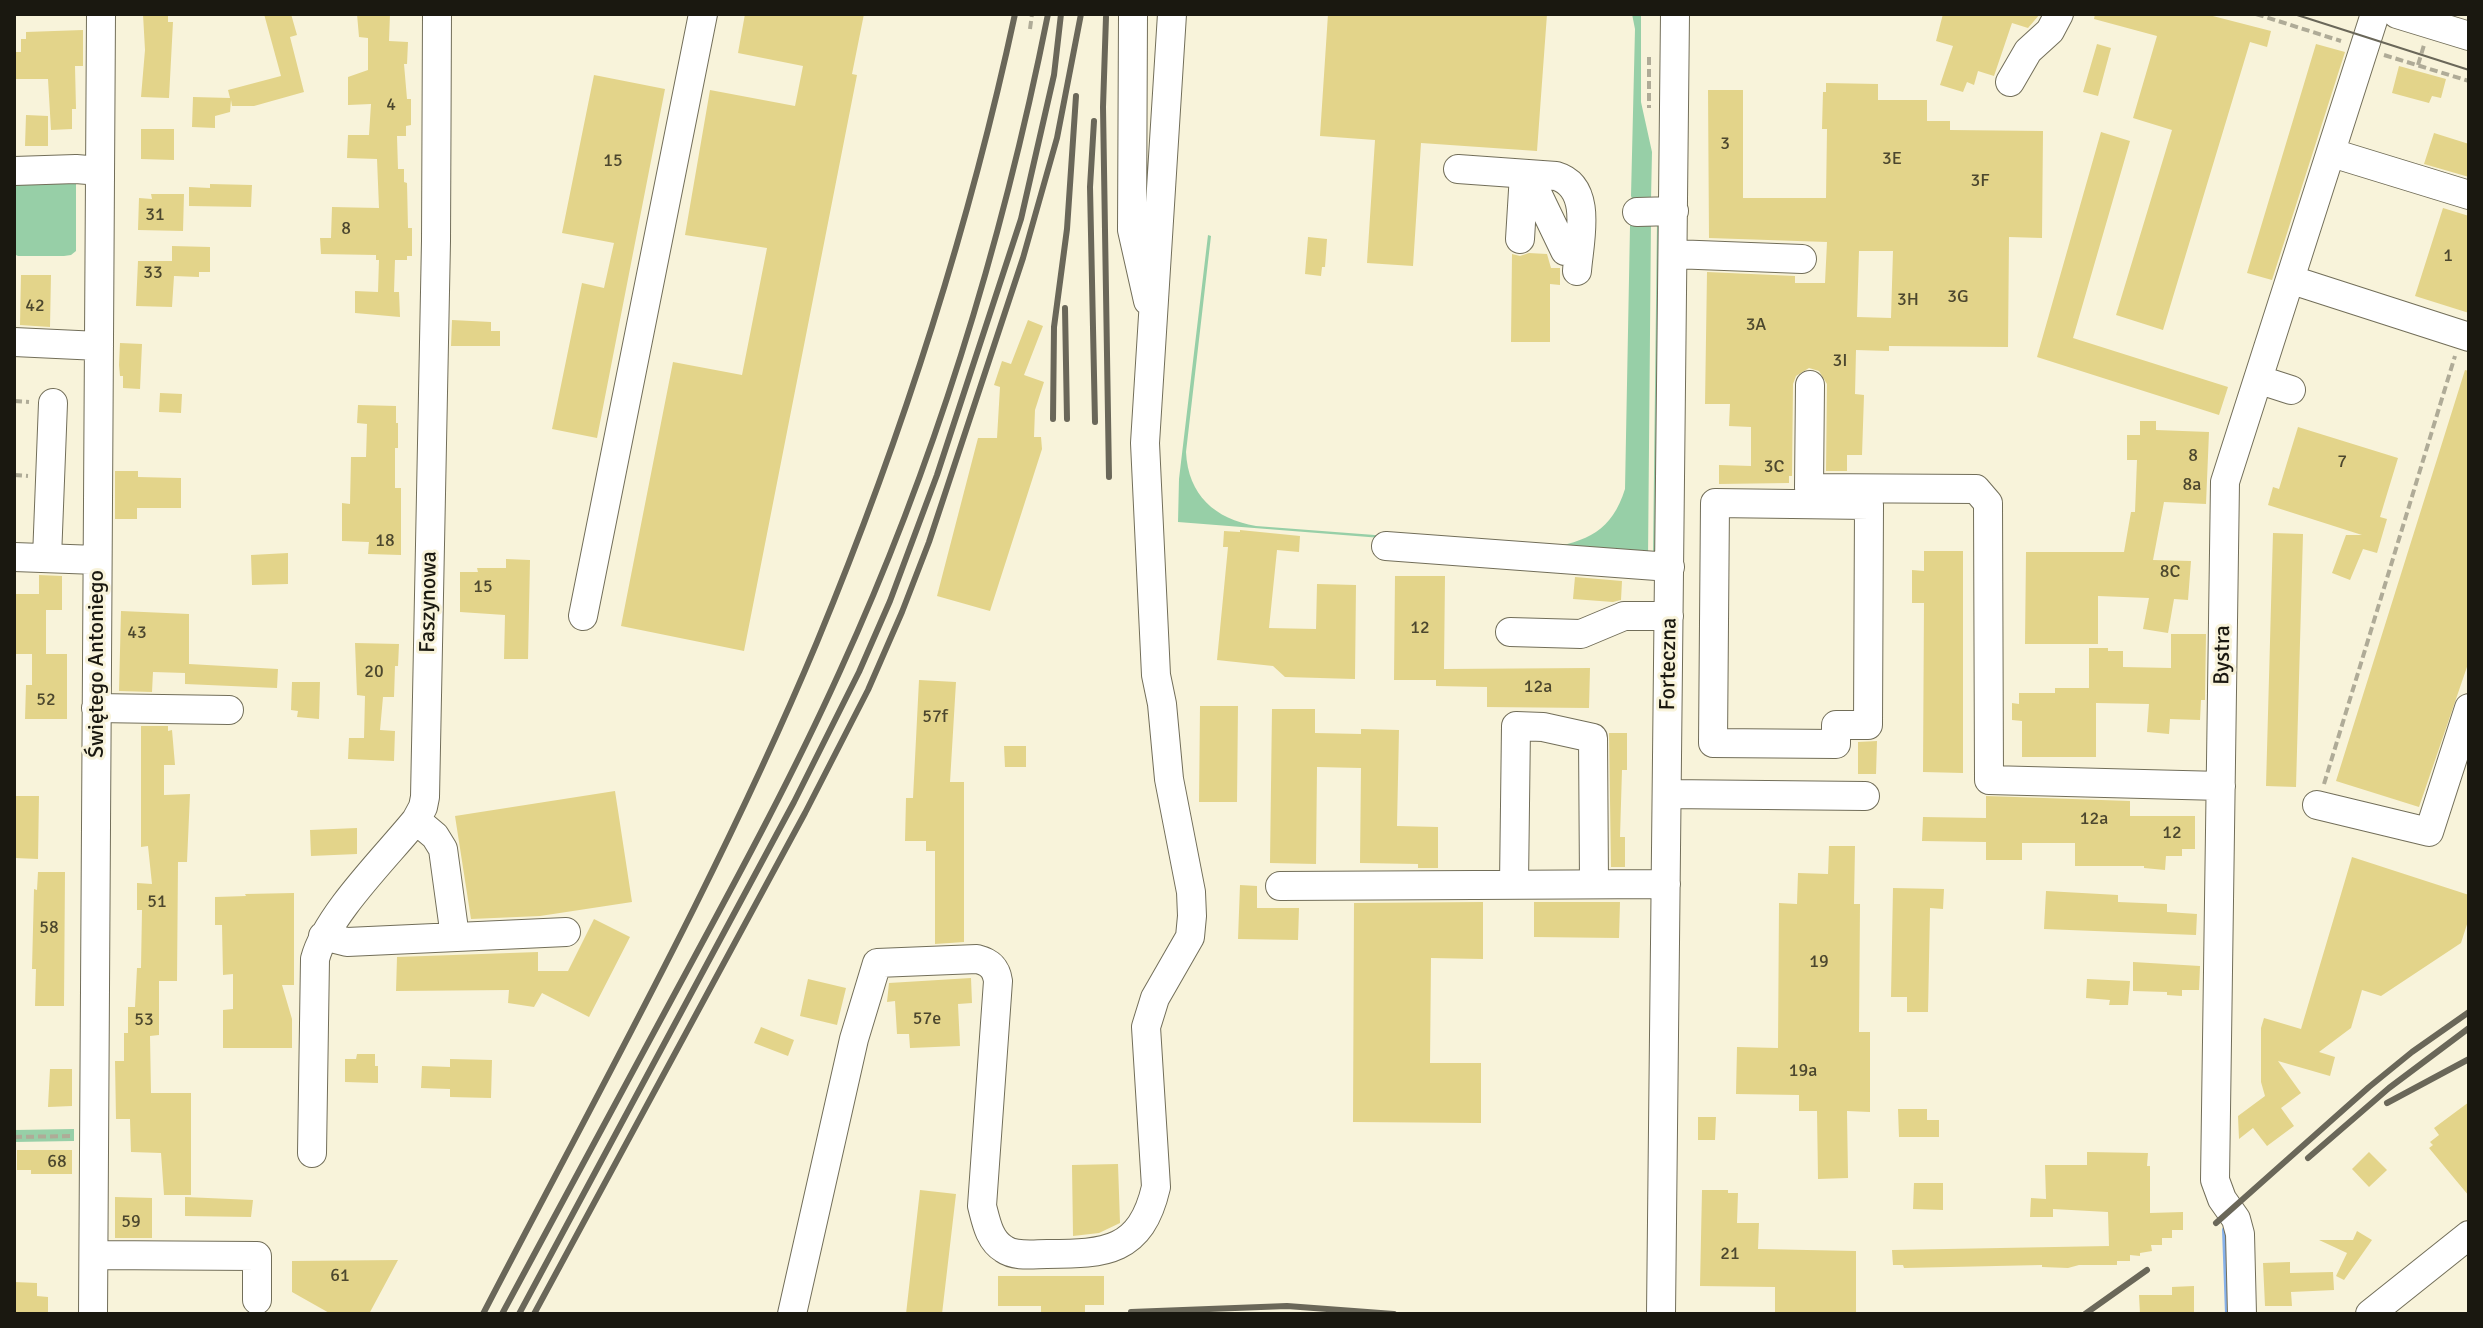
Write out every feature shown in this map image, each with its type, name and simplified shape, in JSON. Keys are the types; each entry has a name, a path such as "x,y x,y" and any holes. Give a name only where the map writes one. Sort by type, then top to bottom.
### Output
{"street":[{"name":"Świętego Antoniego","path":"93,1314 101,14"},
{"name":"Faszynowa","path":"312,1153 315,959 323,936 416,820 423,807 426,785 437,14"},
{"path":"583,616 703,14"},
{"path":"1133,14 1132,230 1153,317"},
{"path":"792,1314 854,1039 877,963 977,959 988,963 996,972 998,981 982,1206 986,1225 995,1241 1006,1251 1020,1254 1087,1254 1107,1250 1138,1232 1151,1209 1156,1187 1146,1027 1155,998 1190,937 1192,916 1191,892 1169,779 1156,675 1145,443 1172,14"},
{"name":"Forteczna","path":"1661,1314 1675,14"},
{"path":"2010,82 2028,51 2050,31 2059,14"},
{"name":"Bystra","path":"2242,1314 2240,1234 2236,1219 2222,1199 2215,1180 2225,482 2375,14"},
{"path":"2410,21 2469,36"},
{"path":"2332,153 2469,195"},
{"path":"1458,169 1526,174"},
{"path":"14,171 100,171"},
{"path":"1520,239 1526,174"},
{"path":"1526,174 1571,261"},
{"path":"1637,212 1674,211"},
{"path":"1673,254 1802,259"},
{"path":"2292,280 2339,299 2465,335"},
{"path":"14,342 99,346"},
{"path":"2260,380 2291,390"},
{"path":"1810,385 1809,488 1976,489 1988,503 1989,780 2221,786"},
{"path":"47,558 53,403"},
{"path":"1715,503 1869,505 1868,725 1836,725 1836,744 1713,743 1715,503"},
{"path":"1386,546 1670,567"},
{"path":"15,558 97,560"},
{"path":"1510,632 1581,634 1624,616 1669,616"},
{"path":"96,708 229,710"},
{"path":"2317,805 2429,832 2468,717"},
{"path":"1514,884 1516,726 1543,727 1593,738 1594,883"},
{"path":"1667,794 1865,796"},
{"path":"416,820 435,836 443,849 455,937"},
{"path":"1280,886 1666,884"},
{"path":"323,936 347,942 566,932"},
{"path":"2370,1314 2469,1235"},
{"path":"94,1255 257,1256 257,1300"}],"path":[{"path":"1030,29 1032,14"},
{"path":"2256,14 2469,81"},
{"path":"2410,21 2418,65"},
{"path":"2317,805 2465,335"},
{"path":"14,1137 83,1136"}],"green space":[{"path":"1632,14 1641,14 1641,102 1652,152 1651,200 1633,201 1635,29"},
{"path":"76,173 76,251 64,256 14,254 14,183"},
{"path":"1651,221 1648,559 1178,522 1179,479 1208,235 1211,236 1186,452 1192,481 1216,511 1241,523 1256,526 1546,548 1574,542 1596,532 1613,515 1625,489 1630,226 1632,222"},
{"path":"1657,222 1661,224 1659,552 1653,557"},
{"path":"74,1129 74,1141 14,1142 14,1130"}],"building":[{"path":"143,14 168,14 168,22 173,22 169,98 141,97 145,50"},
{"path":"264,14 291,14 297,35 290,37 304,92 254,106 232,106 231,100 230,112 215,116 215,128 192,127 193,97 230,98 228,90 281,76"},
{"path":"357,14 390,14 389,41 408,42 407,64 404,64 407,99 411,99 411,125 406,126 406,136 397,136 398,169 404,169 404,182 407,183 412,256 407,256 407,260 395,260 394,292 399,292 400,317 355,313 355,291 378,292 379,260 376,260 376,255 321,254 320,238 331,238 332,207 379,208 377,159 347,158 348,135 369,135 371,104 348,105 348,77 368,70 368,38 359,37"},
{"path":"745,14 864,14 852,74 857,75 744,651 621,626 673,362 742,375 767,248 685,235 710,90 795,106 803,66 738,53"},
{"path":"1328,14 1547,14 1537,151 1421,143 1413,266 1367,263 1375,140 1320,136"},
{"path":"1943,14 2040,14 2028,28 2012,23 1994,76 1978,71 1974,85 1967,82 1963,92 1940,85 1953,46 1936,41"},
{"path":"2095,14 2205,14 2271,31 2267,47 2250,42 2163,330 2116,315 2172,130 2133,118 2157,36 2094,19"},
{"path":"83,30 83,66 75,66 76,109 72,109 72,129 51,130 48,79 14,79 14,52 21,52 21,39 26,39 26,32"},
{"path":"2097,44 2111,48 2098,96 2083,92"},
{"path":"2316,44 2345,52 2272,280 2247,273"},
{"path":"2399,66 2446,79 2441,98 2432,96 2429,103 2392,93"},
{"path":"594,75 665,89 597,438 552,429 582,283 604,288 614,243 562,233"},
{"path":"1826,83 1878,84 1878,100 1927,100 1927,121 1950,121 1950,130 2043,131 2042,238 2009,237 2008,347 1889,346 1889,351 1856,350 1855,394 1864,395 1862,455 1847,455 1847,471 1826,471 1827,384 1819,371 1809,368 1796,376 1793,384 1792,476 1789,476 1789,483 1719,484 1719,465 1751,466 1751,427 1729,426 1730,404 1705,404 1707,272 1795,276 1795,283 1825,283 1827,242 1709,238 1708,90 1743,90 1743,198 1826,198 1827,129 1822,129 1823,92 1826,92","holes":["1859,251 1893,251 1891,318 1857,317"]},
{"path":"26,115 48,116 48,146 25,146"},
{"path":"141,129 174,129 174,160 141,159"},
{"path":"2101,132 2130,141 2073,338 2228,387 2219,415 2037,357"},
{"path":"2434,133 2469,144 2469,177 2424,164"},
{"path":"210,184 252,185 251,207 189,206 189,187 210,188"},
{"path":"151,194 184,194 183,231 138,230 139,198 152,199"},
{"path":"2443,208 2469,216 2469,313 2415,296"},
{"path":"1308,237 1327,239 1325,267 1322,267 1321,276 1305,274"},
{"path":"172,246 210,247 210,272 199,272 199,277 174,276 172,307 136,306 138,261 172,261"},
{"path":"1512,254 1520,256 1547,254 1551,268 1560,268 1560,285 1550,284 1550,342 1511,342"},
{"path":"21,275 51,275 50,327 20,325"},
{"path":"452,320 491,322 491,331 500,331 500,346 451,346"},
{"path":"1028,320 1043,326 1024,375 1044,382 1035,410 1034,437 1041,437 1042,449 990,611 937,596 978,438 997,438 1000,387 994,385 1002,361 1011,364"},
{"path":"120,343 142,344 140,389 123,388 119,365"},
{"path":"2465,370 2469,371 2469,661 2419,807 2336,781"},
{"path":"160,393 182,394 181,413 159,412"},
{"path":"358,405 396,406 398,448 395,448 395,488 401,488 401,555 368,554 369,542 342,541 342,503 350,504 351,457 366,457 367,424 357,423"},
{"path":"2140,421 2156,421 2156,430 2209,432 2206,504 2164,502 2153,560 2191,561 2188,600 2174,599 2168,633 2143,629 2149,598 2098,596 2098,644 2025,644 2026,552 2124,552 2131,512 2135,512 2137,460 2127,460 2127,435 2140,435"},
{"path":"2298,427 2398,458 2380,517 2387,519 2377,553 2363,549 2350,580 2332,573 2346,535 2362,535 2268,505 2273,487 2279,489"},
{"path":"115,471 138,471 138,477 181,478 181,508 137,508 137,519 115,519"},
{"path":"1224,531 1300,536 1299,552 1277,550 1269,628 1316,629 1317,584 1356,585 1355,679 1285,677 1273,666 1217,660 1228,547 1223,547"},
{"path":"2273,533 2303,534 2296,787 2266,786"},
{"path":"1924,551 1963,551 1963,773 1923,772 1924,603 1912,603 1912,570 1924,571"},
{"path":"288,553 288,584 252,585 251,555"},
{"path":"506,559 530,560 528,659 504,659 505,615 460,612 460,572 478,572 477,568 506,568"},
{"path":"39,575 62,576 62,610 46,610 46,654 14,654 14,594 39,594"},
{"path":"1395,576 1445,576 1444,669 1590,668 1589,708 1487,707 1487,687 1436,686 1436,680 1394,680"},
{"path":"1575,577 1622,581 1621,600 1573,599"},
{"path":"121,611 189,614 189,664 278,669 277,688 185,684 185,673 153,672 152,692 119,691"},
{"path":"2171,634 2206,634 2205,700 2201,700 2200,720 2170,719 2169,734 2147,732 2149,704 2096,703 2096,757 2022,757 2022,721 2012,720 2012,703 2019,704 2019,693 2055,693 2055,688 2089,688 2089,648 2123,651 2123,667 2171,668"},
{"path":"355,643 399,644 394,697 383,697 380,730 395,731 394,761 348,759 349,738 364,738 365,696 357,695"},
{"path":"32,654 67,654 67,719 25,719 26,685 32,685"},
{"path":"919,680 956,682 950,782 964,782 964,942 935,944 935,851 926,851 926,841 905,841 906,798 913,798"},
{"path":"292,682 320,682 319,719 297,717 298,711 291,710"},
{"path":"1200,706 1238,706 1237,802 1199,802"},
{"path":"1272,709 1315,709 1315,733 1361,734 1361,729 1399,730 1397,826 1438,827 1438,868 1418,868 1418,864 1360,863 1361,768 1317,767 1316,864 1270,863"},
{"path":"141,726 168,726 168,731 172,730 175,765 164,765 164,795 190,794 187,862 178,862 177,981 159,981 159,1035 150,1036 151,1093 191,1093 191,1195 164,1195 161,1153 131,1152 130,1119 116,1119 115,1061 124,1061 128,1007 135,1007 137,968 141,968 142,910 137,910 137,883 152,884 148,846 141,847"},
{"path":"1609,733 1627,733 1627,770 1622,770 1620,837 1625,837 1625,867 1611,867"},
{"path":"1877,741 1876,774 1858,774 1858,742"},
{"path":"1004,746 1026,746 1026,767 1005,767"},
{"path":"615,791 632,902 540,916 471,919 455,816"},
{"path":"14,796 39,796 38,859 15,858"},
{"path":"1986,796 2130,801 2130,816 2195,816 2195,849 2182,849 2182,856 2166,856 2165,870 2144,866 2075,866 2075,843 2022,843 2022,860 1986,860 1986,842 1922,841 1923,817 1986,818"},
{"path":"357,828 357,854 311,856 310,830"},
{"path":"1829,846 1855,846 1854,904 1860,904 1859,1032 1870,1032 1870,1112 1847,1111 1848,1178 1818,1179 1817,1111 1799,1111 1799,1095 1736,1094 1737,1047 1778,1048 1779,903 1797,904 1798,873 1828,874"},
{"path":"2352,857 2469,895 2469,918 2461,943 2381,996 2362,990 2351,1028 2319,1052 2335,1057 2330,1076 2278,1061 2301,1093 2281,1108 2294,1126 2267,1146 2253,1128 2239,1139 2238,1116 2265,1096 2261,1082 2261,1028 2264,1018 2301,1029"},
{"path":"38,872 65,872 64,1006 35,1006 36,969 32,969 34,889 37,890"},
{"path":"1240,885 1257,886 1257,908 1299,908 1298,940 1238,939"},
{"path":"1893,888 1944,889 1943,909 1930,908 1928,1012 1907,1012 1907,997 1891,997"},
{"path":"2046,891 2118,895 2118,902 2167,904 2167,912 2197,914 2196,935 2044,929"},
{"path":"294,893 294,985 282,985 292,1019 292,1048 223,1048 223,1010 233,1009 233,974 223,975 222,925 215,925 215,897"},
{"path":"1483,902 1483,959 1431,958 1430,1063 1481,1063 1481,1123 1353,1122 1354,903"},
{"path":"1534,902 1620,902 1619,938 1534,937"},
{"path":"594,919 630,937 589,1017 542,993 534,1007 508,1003 509,990 396,991 397,957 538,952 538,971 568,971"},
{"path":"2133,962 2200,966 2199,990 2182,990 2182,996 2167,995 2167,992 2133,991"},
{"path":"971,978 972,1003 958,1004 960,1046 910,1048 909,1034 897,1034 895,1001 887,1002 889,983"},
{"path":"808,979 846,988 837,1025 800,1016"},
{"path":"2087,979 2130,981 2128,1005 2109,1005 2110,1000 2086,998"},
{"path":"761,1027 794,1040 788,1056 754,1043"},
{"path":"357,1054 375,1054 378,1083 345,1082 345,1059 356,1059"},
{"path":"450,1059 492,1060 491,1098 450,1097 450,1089 421,1088 422,1066 450,1067"},
{"path":"50,1069 72,1069 72,1106 48,1107"},
{"path":"2469,1102 2469,1196 2429,1148 2433,1145 2430,1142 2439,1135 2434,1128"},
{"path":"1898,1109 1927,1109 1927,1120 1939,1120 1939,1137 1899,1137"},
{"path":"1698,1117 1716,1117 1715,1140 1698,1140"},
{"path":"17,1150 72,1150 72,1174 31,1174 31,1170 17,1170"},
{"path":"2087,1152 2148,1153 2150,1213 2183,1212 2183,1230 2172,1230 2172,1238 2162,1238 2162,1245 2151,1245 2152,1251 2140,1253 2140,1256 2130,1255 2130,1261 2117,1261 2117,1265 1904,1268 1903,1265 1893,1265 1892,1250 2109,1246 2108,1212 2053,1209 2053,1217 2030,1217 2031,1198 2046,1199 2045,1165 2087,1165"},
{"path":"2369,1152 2387,1170 2369,1187 2352,1169"},
{"path":"1118,1164 1120,1223 1099,1233 1073,1236 1072,1165"},
{"path":"1914,1183 1943,1183 1943,1210 1913,1209"},
{"path":"920,1190 956,1194 942,1314 906,1314"},
{"path":"1702,1190 1738,1193 1737,1223 1759,1223 1758,1249 1856,1251 1856,1314 1775,1314 1775,1287 1700,1286"},
{"path":"115,1197 152,1198 152,1238 115,1238"},
{"path":"185,1197 253,1200 251,1217 185,1216"},
{"path":"2357,1231 2372,1240 2344,1280 2336,1276 2347,1253 2319,1240 2353,1240"},
{"path":"398,1260 369,1314 331,1314 292,1292 292,1261"},
{"path":"2290,1262 2290,1273 2333,1272 2334,1290 2291,1292 2292,1306 2265,1306 2263,1263"},
{"path":"998,1276 1104,1276 1104,1305 1085,1305 1085,1314 1041,1314 1041,1306 998,1306"},
{"path":"14,1282 37,1283 37,1296 48,1297 48,1314 14,1314"},
{"path":"2194,1286 2194,1314 2140,1314 2139,1295 2172,1295 2172,1287"}],"waterway":[{"path":"2225,1230 2228,1314"}],"tram line":[{"path":"2294,14 2469,70"}],"railway":[{"path":"483,1314 699,897 780,728 817,642 877,488 930,332 976,174 1015,14"},
{"path":"502,1314 767,822 875,592 936,430 988,266 1048,14"},
{"path":"519,1314 794,802 859,672 890,601 937,475 1021,219 1054,75 1061,14"},
{"path":"534,1314 805,813 868,690 902,612 929,542 1023,258 1057,138 1081,14"},
{"path":"1106,17 1103,107 1109,477"},
{"path":"1053,419 1054,327 1067,229 1076,96"},
{"path":"1094,121 1090,187 1095,422"},
{"path":"1065,308 1067,419"},
{"path":"2216,1223 2369,1087 2469,1012"},
{"path":"2308,1158 2389,1088 2469,1028"},
{"path":"2387,1103 2469,1059"},
{"path":"2085,1314 2147,1270"},
{"path":"1131,1312 1287,1306 1394,1314"}]}
